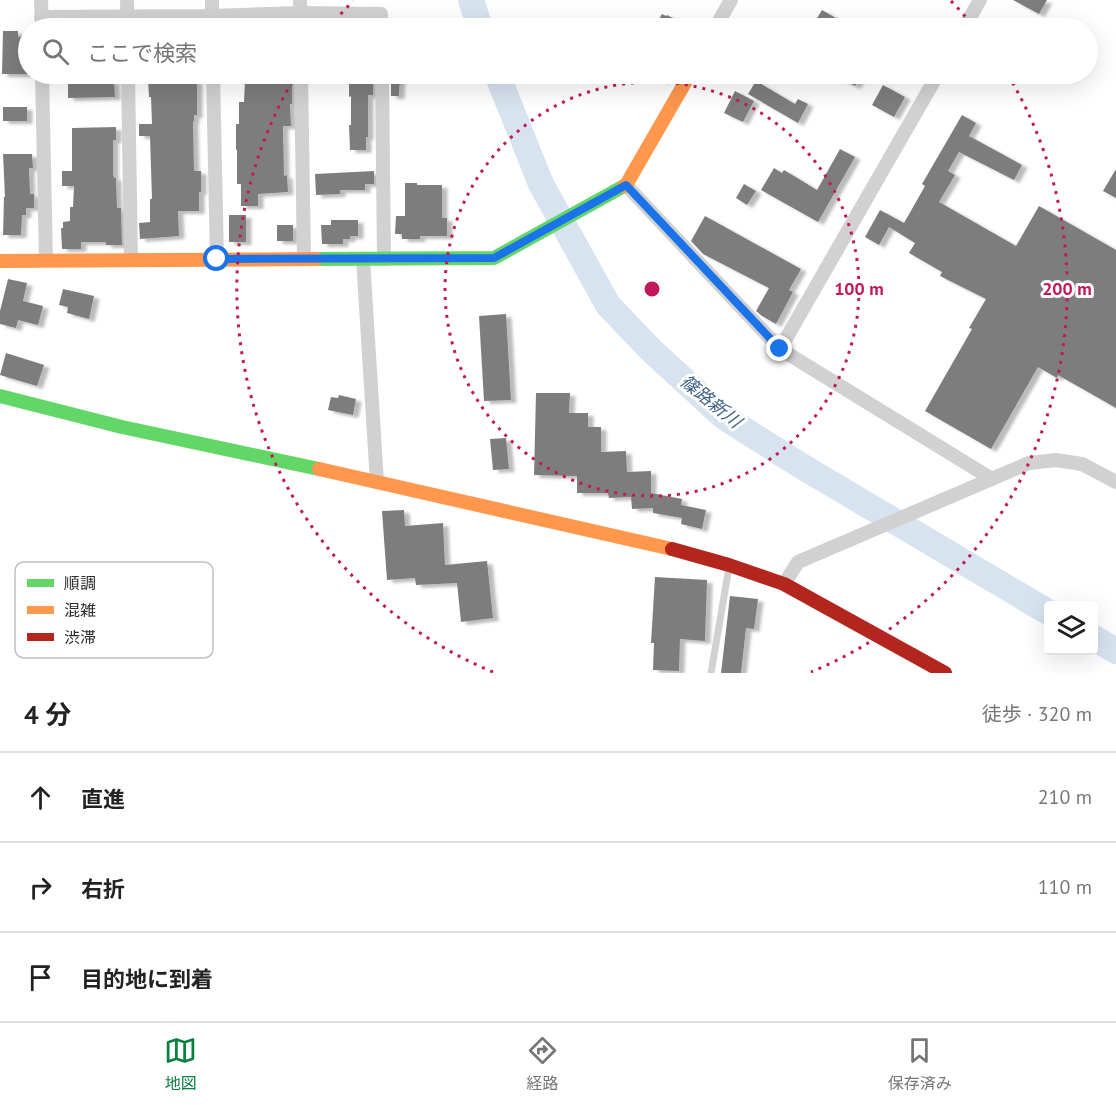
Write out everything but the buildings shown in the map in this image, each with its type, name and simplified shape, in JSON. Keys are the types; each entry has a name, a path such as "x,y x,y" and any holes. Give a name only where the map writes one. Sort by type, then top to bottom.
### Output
{"street":[{"path":"41,0 41,18"},
{"path":"127,0 127,18"},
{"path":"212,0 212,18"},
{"path":"721,18 731,0"},
{"path":"970,18 980,0"},
{"path":"235,18 300,7 381,14 381,18"},
{"path":"42,84 46,260"},
{"path":"128,84 131,260"},
{"path":"213,84 217,259"},
{"path":"301,84 304,259"},
{"path":"382,84 384,259"},
{"path":"0,261 494,258 626,185 684,84"},
{"path":"780,349 932,84"},
{"path":"626,185 780,349 992,479"},
{"path":"363,259 377,482"},
{"path":"0,396 123,428 377,482 687,552 784,584 945,673"},
{"path":"784,584 798,562 1029,463 1056,460 1082,464 1116,482"}],"lane":[{"path":"711,673 729,565"}],"waterway":[{"name":"篠路新川","path":"471,0 477,18"},
{"name":"篠路新川","path":"501,84 541,184 608,305 651,350 724,417 803,467 1044,610"},
{"name":"篠路新川","path":"1098,640 1116,651"}],"traffic: fast":[{"path":"316,259 494,258 624,186"},
{"path":"0,396 122,427 319,469"}],"traffic: slow":[{"path":"624,186 684,84"},
{"path":"0,261 316,259"},
{"path":"319,469 672,549"}],"traffic: jam":[{"path":"672,549 784,584 945,673"}],"route":[{"path":"217,259 494,258 626,185 780,349"}]}
